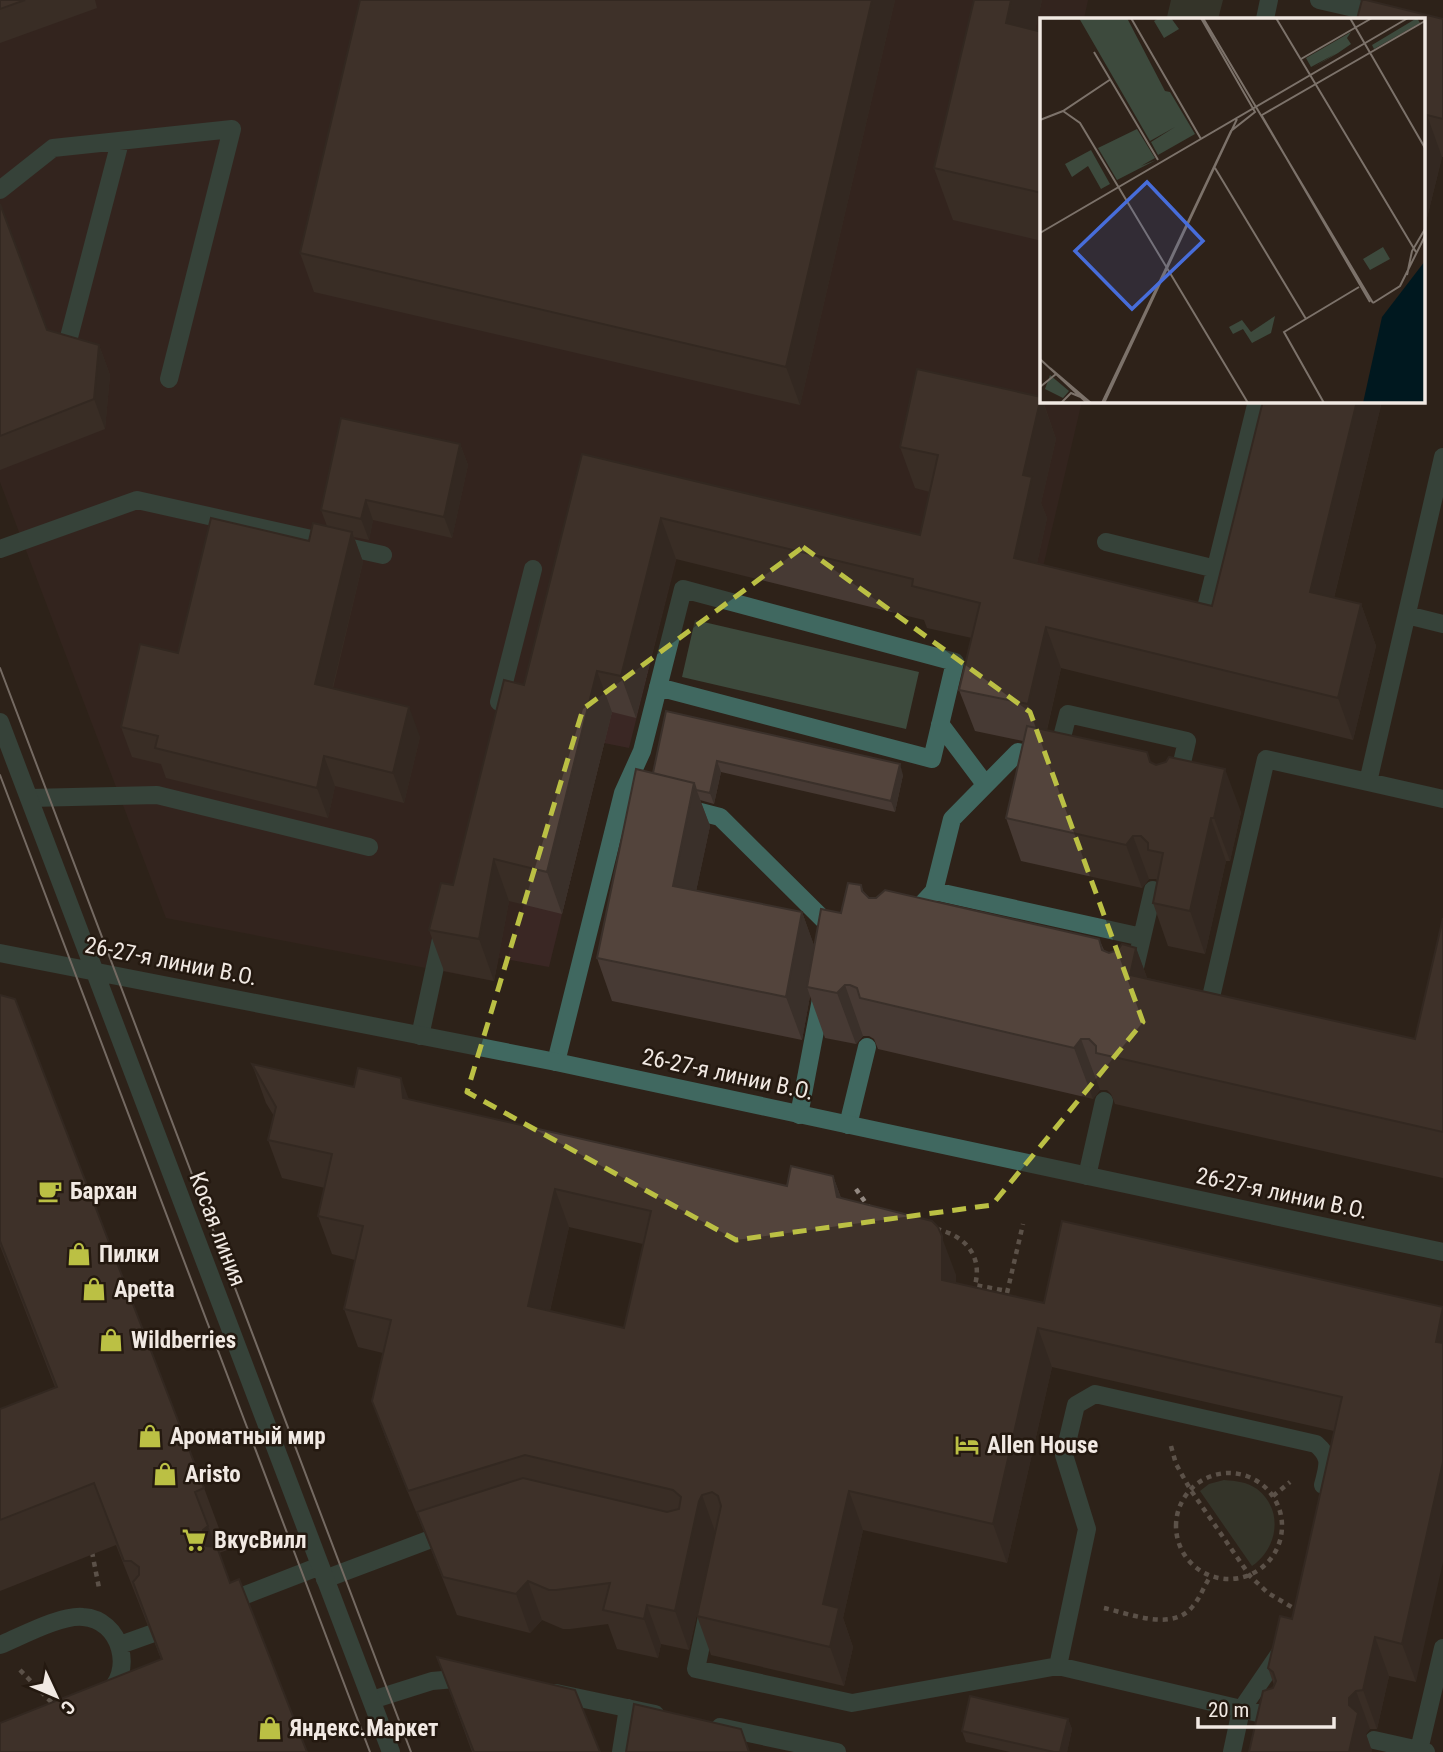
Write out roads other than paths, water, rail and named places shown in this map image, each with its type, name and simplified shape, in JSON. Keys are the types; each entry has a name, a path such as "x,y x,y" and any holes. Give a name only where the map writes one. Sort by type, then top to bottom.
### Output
{"street":[{"path":"1265,18 1269,0"},
{"path":"1319,0 1352,13 1394,18"},
{"path":"0,190 53,148 232,129 169,379"},
{"path":"68,341 120,142"},
{"path":"1203,620 1257,402"},
{"path":"1368,782 1443,457"},
{"path":"0,549 137,500 383,555"},
{"path":"1106,542 1216,569"},
{"path":"496,716 533,569"},
{"path":"556,1062 642,751 658,687 683,589 955,662 932,759 658,687"},
{"path":"1407,615 1443,624"},
{"path":"900,929 933,891 952,819 1018,752 1056,760 1068,714 1187,741 1174,797"},
{"name":"Косая линия","path":"0,722 391,1752"},
{"path":"940,724 985,784"},
{"path":"1234,1016 1208,1010 1266,759 1443,799"},
{"path":"30,798 157,795 369,847"},
{"path":"671,805 720,817 834,930 830,955"},
{"path":"1129,993 1153,890"},
{"path":"933,891 1142,937"},
{"path":"420,1036 446,916"},
{"name":"26-27-я линии В.О.","path":"0,953 556,1062 1443,1252"},
{"path":"799,1115 825,981"},
{"path":"848,1125 867,1047"},
{"path":"1087,1176 1104,1101"},
{"path":"1058,1665 1087,1528 1065,1455 1076,1405 1095,1394 1316,1444 1325,1452 1328,1463 1319,1503"},
{"path":"235,1599 463,1528"},
{"path":"713,1593 695,1669 852,1703 1058,1665 1279,1718"},
{"path":"1232,1752 1241,1710 1287,1643 1295,1609"},
{"path":"0,1645 69,1618 85,1617 100,1622 112,1632 120,1645 123,1662 119,1678 110,1692 63,1715"},
{"path":"120,1645 151,1634"},
{"path":"1374,1740 1423,1751 1443,1648"},
{"path":"372,1700 432,1681 482,1677"},
{"path":"535,1688 669,1717"},
{"path":"621,1752 628,1708"},
{"path":"710,1725 834,1752"}],"tram line":[{"path":"0,668 411,1752"},
{"path":"0,775 370,1752"}],"place":[{"name":"Бархан","path":"50,1191"},
{"name":"Пилки","path":"79,1254"},
{"name":"Apetta","path":"94,1289"},
{"name":"Wildberries","path":"111,1340"},
{"name":"Ароматный мир","path":"150,1436"},
{"name":"Allen House","path":"967,1445"},
{"name":"Aristo","path":"165,1474"},
{"name":"ВкусВилл","path":"194,1540"},
{"name":"Яндекс.Маркет","path":"270,1728"}]}
